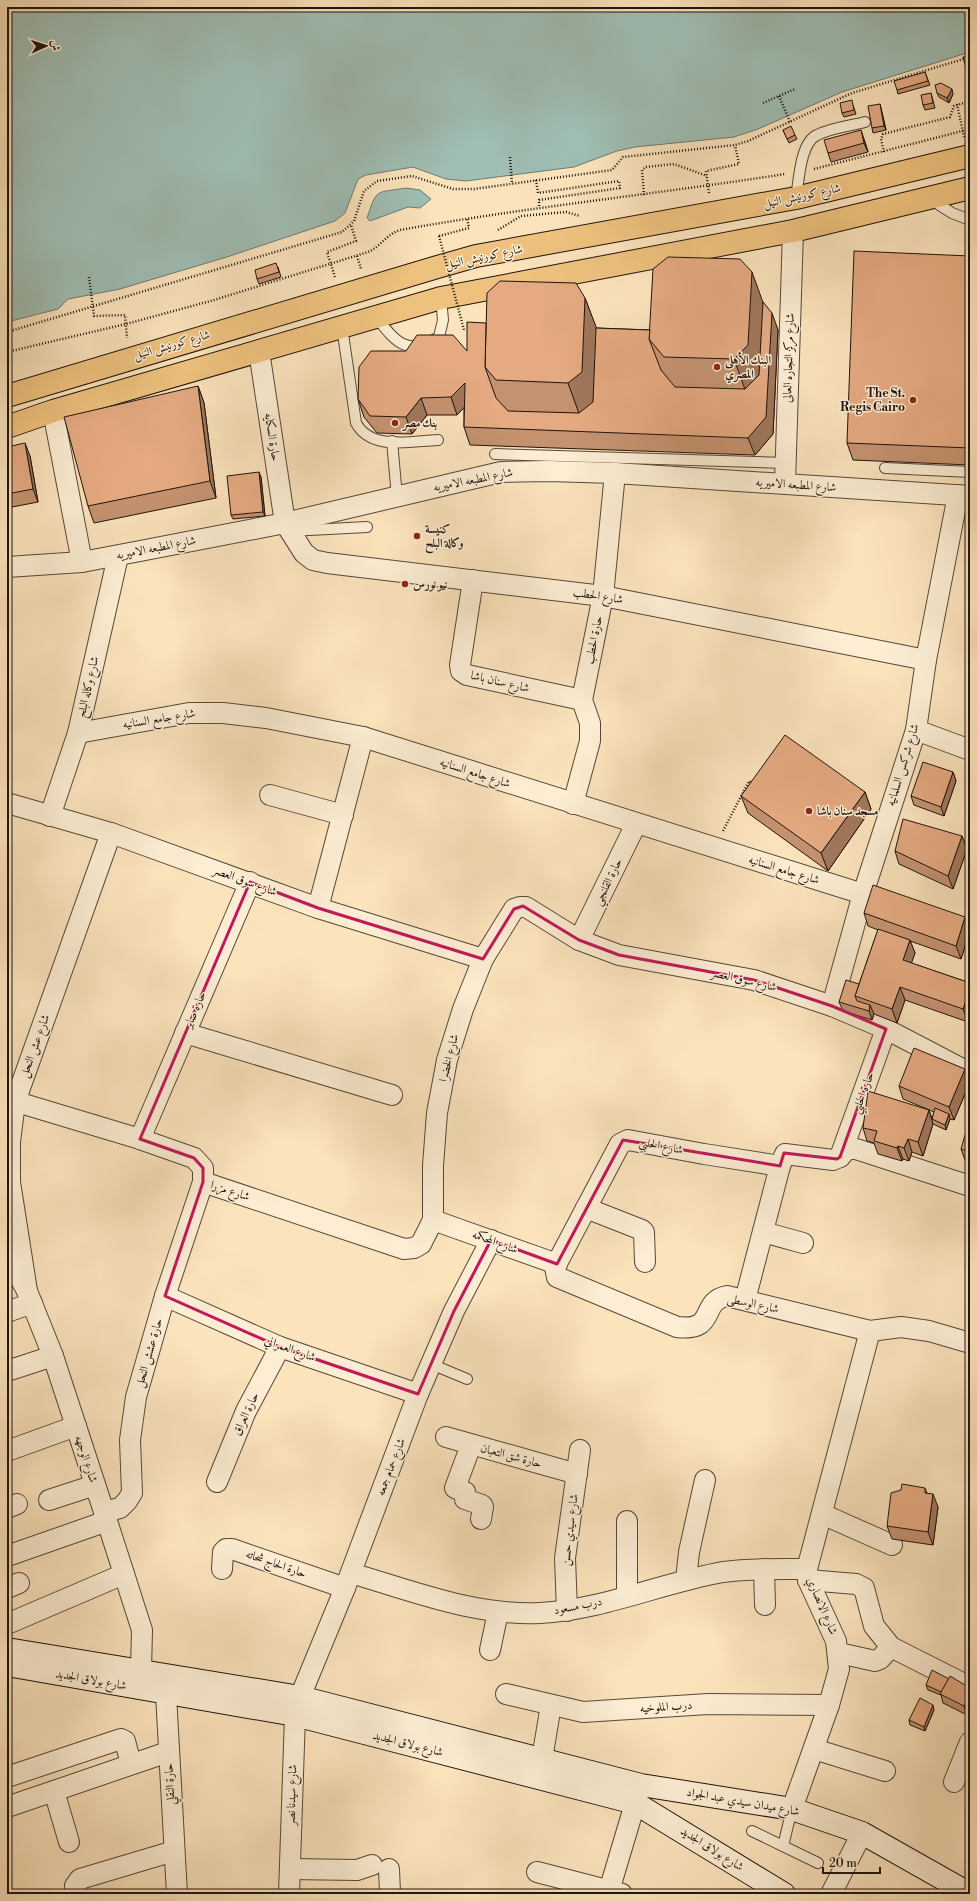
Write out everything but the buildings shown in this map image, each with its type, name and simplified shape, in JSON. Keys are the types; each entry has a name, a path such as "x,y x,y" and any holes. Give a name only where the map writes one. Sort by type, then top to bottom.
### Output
{"highway":[{"name":"شارع كورنيش النيل","path":"7,396 340,295 476,256 796,198 967,147"},
{"path":"7,427 52,411 441,298 793,231 930,199 970,188"},
{"path":"7,380 69,376"}],"street":[{"name":"شارع مركز التجاره العالى","path":"785,484 793,231"},
{"name":"حارة السكايه","path":"259,351 287,527"},
{"path":"52,411 82,562"},
{"name":"شارع المطبعه الاميريه","path":"7,567 82,562 287,527 397,496 501,472 548,471 615,473 964,496"},
{"name":"حارة الحطب","path":"582,700 603,596 615,473"},
{"name":"شارع شركس السلمانيه","path":"832,1006 863,894 916,730 926,660 964,496"},
{"name":"شارع الحطب","path":"287,527 304,552 313,560 327,563 603,596 926,660"},
{"name":"شارع وكاله البلح","path":"50,816 78,733 118,556"},
{"name":"شارع سنان باشا","path":"473,580 460,665 461,671 467,675 582,700"},
{"path":"573,804 590,741 591,731 590,723 582,700"},
{"name":"شارع جامع السنانيه","path":"78,733 188,713 223,713 266,718 363,737 636,824 863,894"},
{"path":"916,730 970,750"},
{"path":"318,908 363,737"},
{"path":"270,796 343,815"},
{"name":"شارع سوق العصر","path":"7,802 111,833 250,882 318,908 483,959"},
{"name":"حارة القلنجي","path":"579,940 636,824"},
{"name":"شارع عش النحل","path":"30,1297 10,1182 11,1100 111,833"},
{"name":"حارة صابر","path":"140,1139 250,882"},
{"name":"شارع سوق العصر","path":"514,909 526,907 579,940 619,955 754,980 832,1006 886,1029 970,1073"},
{"name":"شارع الخضرا","path":"433,1220 433,1166 438,1113 447,1060 463,1009 483,959 514,909"},
{"name":"حارة الحلبي","path":"840,1157 886,1029"},
{"path":"185,1033 392,1095"},
{"name":"شارع مزرا","path":"11,1100 140,1139 194,1158 204,1168 203,1182 404,1249 414,1248 421,1244 433,1220"},
{"name":"شارع الحلبي","path":"557,1271 586,1208 620,1144 626,1140 780,1166"},
{"path":"745,1300 780,1166 786,1153 829,1160 840,1157 847,1149 856,1149 970,1186"},
{"name":"حارة عشش النحل","path":"7,1556 105,1517 120,1508 132,1493 130,1440 136,1397 165,1296 203,1182"},
{"path":"586,1208 642,1230 644,1232 645,1262"},
{"name":"شارع المحكمه","path":"433,1220 492,1240 557,1271"},
{"path":"763,1232 803,1243"},
{"name":"شارع حمام جمعه","path":"298,1706 348,1581 418,1394 454,1311 492,1240"},
{"name":"شارع الوجهه","path":"7,1255 30,1297 53,1356 124,1574 142,1630 141,1670"},
{"name":"شارع الوسطى","path":"557,1271 677,1327 689,1328 698,1326 706,1319 714,1302 719,1298 728,1296 870,1331 901,1327 929,1331 970,1342"},
{"name":"شارع العمراني","path":"165,1296 280,1347 418,1394"},
{"path":"7,1312 30,1297"},
{"name":"شارع الانصاري","path":"792,1808 829,1705 839,1669 839,1653 832,1630 808,1574 822,1514 870,1331"},
{"name":"حارة العراق","path":"217,1482 246,1411 280,1347"},
{"path":"7,1371 53,1356"},
{"path":"7,1451 76,1426"},
{"name":"حارة شق التعبان","path":"446,1437 577,1474"},
{"path":"471,1445 455,1488 465,1492 465,1499 482,1505 481,1519"},
{"name":"شارع سيدي حسن","path":"567,1611 565,1558 580,1450"},
{"path":"686,1580 689,1552 705,1480"},
{"path":"50,1500 95,1485"},
{"path":"822,1514 892,1545"},
{"path":"627,1521 627,1596"},
{"name":"حارة الحاج شحاته","path":"222,1569 223,1552 226,1549 232,1549 348,1581"},
{"path":"764,1569 765,1605"},
{"name":"درب مسعود","path":"348,1581 498,1612 538,1613 567,1611 686,1580 724,1572 764,1569 808,1574 862,1586 874,1626 891,1647"},
{"path":"7,1624 124,1574"},
{"path":"490,1650 498,1612"},
{"path":"839,1653 875,1661 880,1659 891,1647 970,1687"},
{"name":"شارع بولاق الجديد","path":"7,1649 141,1670 165,1683"},
{"name":"شارع بولاق الجديد","path":"7,1665 165,1683 298,1706 542,1759 638,1794 784,1894"},
{"name":"حارة النقلي","path":"165,1683 177,1894"},
{"name":"درب الملوخيه","path":"506,1694 583,1712 708,1704 829,1705"},
{"path":"542,1759 552,1705"},
{"name":"شارع بولاق الجديد","path":"298,1706 638,1794"},
{"name":"شارع سيدنا نصر","path":"289,1894 298,1706"},
{"path":"7,1777 120,1739 125,1741 131,1764"},
{"path":"954,1782 970,1742"},
{"path":"814,1749 885,1771"},
{"path":"7,1807 168,1752"},
{"path":"54,1790 69,1842"},
{"path":"537,1872 569,1888 616,1893 638,1794"},
{"name":"شارع ميدان سيدي عبد الجواد","path":"638,1794 792,1808 862,1833 970,1894"},
{"path":"831,1894 862,1833"},
{"path":"77,1894 75,1886 80,1879 174,1851"},
{"path":"290,1869 357,1870 381,1867 390,1894"}],"lane":[{"path":"796,198 805,150 812,139 823,133 865,122"},
{"path":"930,199 952,213 970,220"},
{"path":"376,317 398,343 414,346 429,344 439,338 442,329 441,298"},
{"path":"342,327 356,423 361,433 369,438 381,442 438,440"},
{"path":"392,442 397,496"},
{"path":"495,454 786,463"},
{"path":"885,468 970,472"},
{"path":"287,527 367,527"},
{"path":"431,1364 467,1379"},
{"path":"783,1846 792,1808"},
{"path":"752,1831 818,1863"}],"path":[{"path":"7,332 337,234 351,225 364,191 377,182 412,176 463,190 612,170 623,158 735,145 748,141 852,93 970,58"},
{"path":"764,103 795,89"},
{"path":"779,96 790,122"},
{"path":"886,158 881,139 883,134 950,117 953,113 953,107 970,100"},
{"path":"958,104 967,147"},
{"path":"712,214 706,171 739,164 735,145"},
{"path":"510,156 512,184"},
{"path":"644,195 642,170 646,167 674,164 707,176"},
{"path":"536,180 538,193 619,181 620,188 539,200 540,208"},
{"path":"467,218 469,228 439,236 464,330 469,329"},
{"path":"340,295 328,252 356,241 351,225"},
{"path":"89,277 94,316 125,315 129,358"},
{"path":"714,848 749,782 759,788"}],"highlighted area":[{"path":"250,882 318,908 483,959 514,909 523,906 579,940 619,955 754,980 832,1006 886,1029 840,1157 837,1159 784,1153 780,1166 623,1140 557,1264 491,1240 454,1311 418,1394 280,1347 165,1296 203,1182 203,1168 194,1158 140,1139"}],"water":[{"path":"7,7 970,7 970,52 842,92 758,129 734,137 635,147 617,151 574,167 466,181 446,179 413,167 366,175 358,179 345,213 335,221 230,256 120,289 68,299 58,309 7,322"},
{"path":"406,188 420,190 431,199 420,208 408,207 370,221 367,218 373,201 379,194"}],"place":[{"name":"البنك الأهلى المصري","path":"717,367"},
{"name":"The St. Regis Cairo","path":"913,400"},
{"name":"بنك مصر","path":"395,423"},
{"name":"كنيسة وكالة البلح","path":"417,536"},
{"name":"نيو نورس","path":"405,584"},
{"name":"مسجد سنان باشا","path":"809,811"}]}
